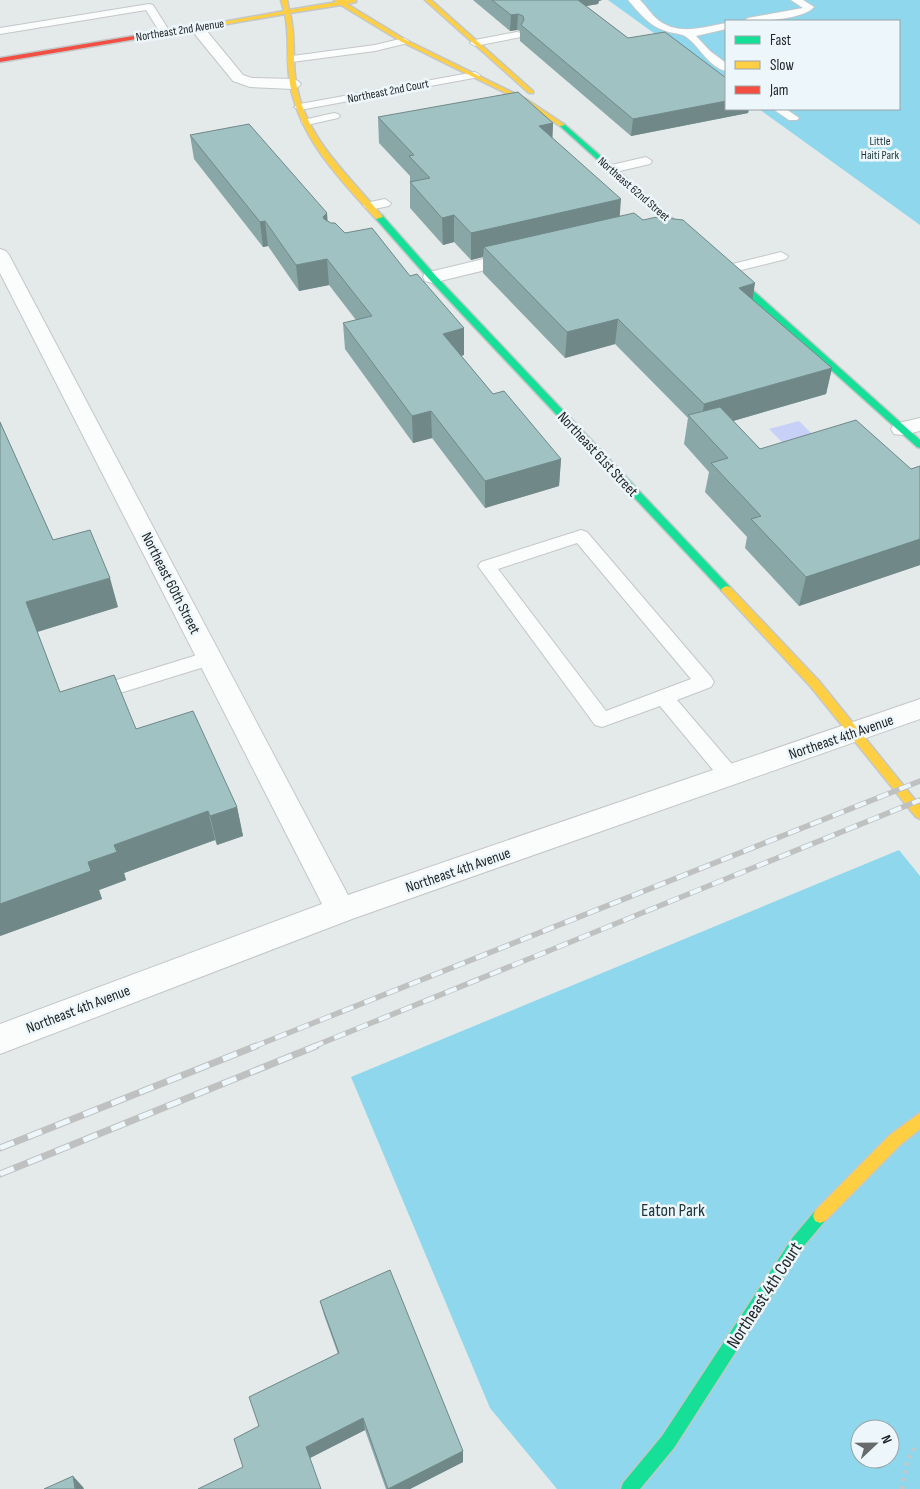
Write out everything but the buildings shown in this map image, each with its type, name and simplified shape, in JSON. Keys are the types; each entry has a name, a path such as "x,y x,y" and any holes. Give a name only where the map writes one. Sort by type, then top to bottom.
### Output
{"main road":[{"path":"284,0 288,12"},
{"path":"318,0 328,3 339,2"},
{"name":"Northeast 2nd Avenue","path":"0,60 339,2 361,0"},
{"path":"428,0 533,94 559,122"},
{"name":"Northeast 62nd Street","path":"339,2 404,42 524,100 559,122 704,251"},
{"name":"Northeast 61st Street","path":"288,12 293,84 300,107 313,136 333,166 432,277 815,684 920,814"},
{"path":"721,267 911,427 920,445"},
{"name":"Northeast 4th Court","path":"630,1489 668,1442 798,1242 819,1217 895,1140 920,1120"}],"street":[{"path":"196,27 238,78 250,82 293,84"},
{"path":"651,225 670,220"},
{"path":"432,277 537,252"},
{"name":"Northeast 60th Street","path":"0,255 341,910"},
{"name":"Northeast 4th Avenue","path":"0,1039 341,910 920,710"}],"lane":[{"path":"633,0 657,24 689,34 725,26"},
{"path":"753,20 806,10 809,7 796,0"},
{"path":"0,31 149,7 166,32"},
{"path":"689,34 706,53 725,67"},
{"path":"475,42 517,35"},
{"path":"292,59 375,48 404,42"},
{"name":"Northeast 2nd Court","path":"300,107 475,75"},
{"path":"780,110 793,118"},
{"path":"307,122 334,116"},
{"path":"611,169 646,161"},
{"path":"369,206 385,203"},
{"path":"372,234 390,230"},
{"path":"721,267 781,256"},
{"path":"581,536 704,682 664,697 602,720 486,566 581,536"},
{"path":"120,686 210,658"},
{"path":"664,697 730,776"}],"path":[{"path":"902,1489 907,1463 916,1443"}],"green space":[{"name":"Little Haiti Park","path":"608,0 920,0 920,225 760,110 900,110 900,20 725,20 725,84"},
{"name":"Eaton Park","path":"899,850 920,876 920,1489 557,1489 490,1408 351,1077"}],"shaded area":[{"path":"799,421 812,434 782,442 769,429"}],"railway":[{"path":"253,1047 920,781"},
{"path":"312,1047 920,800"},
{"path":"0,1148 256,1046"},
{"path":"0,1174 316,1046"}],"traffic: fast":[{"path":"562,125 696,244"},
{"path":"379,217 432,277 726,589"},
{"path":"726,271 920,445"},
{"path":"629,1489 668,1442 798,1242 820,1216"}],"traffic: slow":[{"path":"284,0 290,26 293,83 305,121 314,139 326,156 379,217"},
{"path":"337,0 404,41 524,100 562,125"},
{"path":"428,0 531,92"},
{"path":"176,31 354,1"},
{"path":"726,589 815,684 920,814"},
{"path":"820,1216 895,1140 920,1120"}],"traffic: jam":[{"path":"0,60 176,31"}]}
